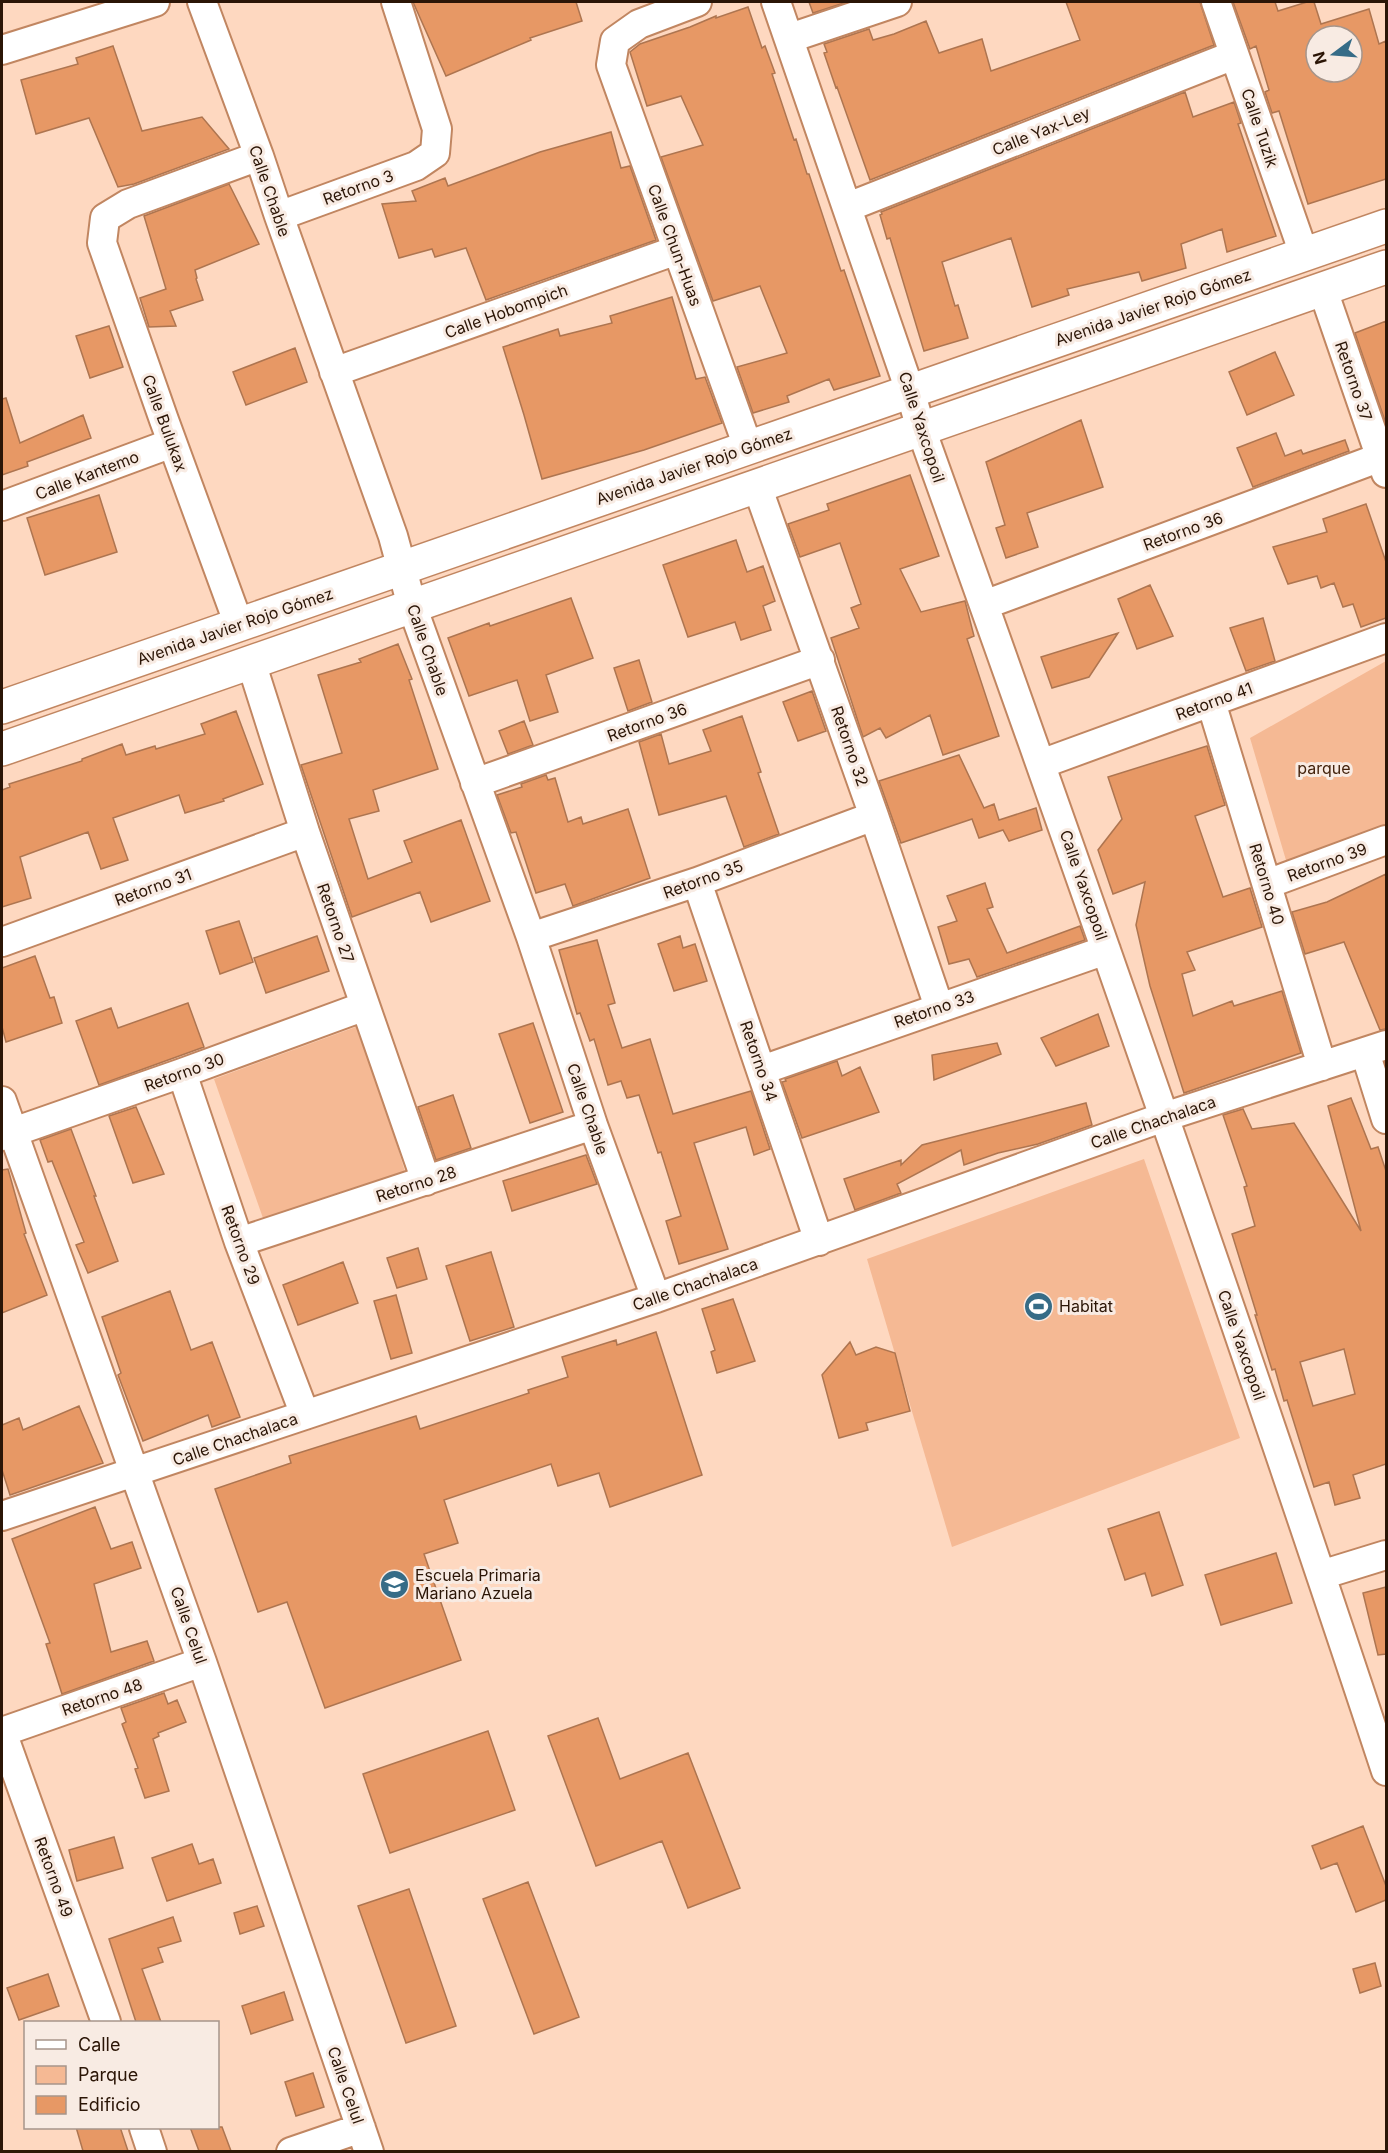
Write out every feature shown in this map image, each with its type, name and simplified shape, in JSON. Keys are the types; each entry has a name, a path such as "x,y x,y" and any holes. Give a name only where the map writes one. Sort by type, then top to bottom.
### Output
{"main road":[{"name":"Avenida Javier Rojo Gómez","path":"2,707 1386,226"},
{"path":"2,748 1386,267"}],"street":[{"path":"2,50 155,2"},
{"name":"Calle Chable","path":"202,2 259,156 393,536 412,606 531,937 593,1125 656,1298"},
{"name":"Retorno 3","path":"279,216 416,166 435,153 437,129 396,2"},
{"name":"Calle Chun-Huas","path":"696,2 639,24 615,42 611,65 748,447"},
{"name":"Calle Yaxcopoil","path":"776,2 848,207 921,429 1041,764 1322,1575 1386,1771"},
{"path":"790,38 897,2"},
{"name":"Calle Tuzik","path":"1216,2 1304,254"},
{"name":"Calle Yax-Ley","path":"848,207 1234,55"},
{"name":"Calle Bulukax","path":"239,625 102,243 105,218 128,204 259,156"},
{"name":"Calle Hobompich","path":"334,372 677,250"},
{"name":"Retorno 37","path":"1323,290 1384,465"},
{"name":"Calle Kantemo","path":"2,506 172,443"},
{"name":"Retorno 36","path":"984,605 1384,465"},
{"name":"Retorno 32","path":"757,486 820,660 939,1007"},
{"name":"Retorno 41","path":"1041,764 1386,638"},
{"name":"Retorno 36","path":"475,783 820,660"},
{"name":"Retorno 27","path":"251,662 305,832 426,1181"},
{"name":"Retorno 40","path":"1211,702 1322,1066"},
{"name":"Retorno 35","path":"531,937 697,882 874,816"},
{"name":"Retorno 31","path":"2,942 305,832"},
{"name":"Retorno 39","path":"1267,884 1386,840"},
{"name":"Retorno 34","path":"697,882 819,1241"},
{"name":"Retorno 33","path":"762,1070 1106,950"},
{"name":"Retorno 30","path":"7,1134 365,1006"},
{"path":"1376,1048 1386,1119"},
{"name":"Calle Chachalaca","path":"2,1516 656,1298 1164,1117 1376,1048"},
{"name":"Retorno 29","path":"182,1073 239,1242 305,1415"},
{"name":"Calle Celul","path":"2,1101 7,1134 136,1472 365,2140"},
{"name":"Retorno 28","path":"239,1242 593,1125"},
{"path":"1322,1575 1386,1555"},
{"name":"Retorno 48","path":"2,1732 202,1662"},
{"name":"Retorno 49","path":"2,1732 106,2021"},
{"path":"145,2129 152,2151"},
{"path":"291,2151 365,2140"}],"green space":[{"name":"parque","path":"1386,661 1386,832 1288,867 1250,738"},
{"path":"361,1025 406,1175 264,1221 214,1079"},
{"name":"Habitat","path":"1144,1159 1240,1438 952,1547 867,1259"}],"building":[{"path":"413,2 576,2 582,21 530,38 531,40 446,76"},
{"path":"809,2 847,2 813,13"},
{"path":"1066,2 1200,2 1214,45 870,180 824,53 827,52 824,44 869,29 873,40 926,21 939,53 982,39 991,71 1080,40"},
{"path":"1233,2 1275,2 1278,11 1314,2 1321,24 1369,9 1379,44 1386,41 1386,179 1308,204 1279,111 1272,113 1265,92 1269,90 1256,46 1250,49"},
{"path":"748,7 762,48 765,46 775,73 772,74 794,140 796,139 807,174 809,174 841,271 844,270 880,376 834,390 829,379 787,396 789,402 753,413 737,367 787,353 760,286 713,301 661,157 703,145 681,96 647,106 630,52 640,44 716,16 716,18"},
{"path":"113,46 142,131 202,117 229,149 134,184 118,187 89,118 36,134 21,80 78,64 76,58"},
{"path":"1185,92 1193,117 1234,102 1241,123 1238,124 1276,236 1227,252 1222,229 1181,244 1186,268 1142,281 1139,272 1067,289 1069,295 1032,307 1011,238 942,262 955,306 958,305 968,338 924,351 890,238 887,239 881,212"},
{"path":"611,132 621,168 630,166 656,240 486,300 466,248 435,257 432,249 399,258 382,204 416,201 412,191 445,178 448,186 540,152"},
{"path":"229,184 259,244 195,270 203,300 170,311 176,326 149,327 140,298 166,289 144,216"},
{"path":"672,297 696,379 705,377 722,423 644,450 542,479 503,347 558,329 560,336 612,323 610,316"},
{"path":"1386,321 1386,424 1355,333"},
{"path":"109,326 123,367 90,378 76,336"},
{"path":"295,348 307,382 246,405 233,372"},
{"path":"1275,352 1294,395 1247,415 1229,372"},
{"path":"6,398 20,443 83,415 91,438 27,462 28,466 2,475 2,399"},
{"path":"1081,420 1103,487 1027,513 1038,547 1006,558 996,528 1005,525 986,462"},
{"path":"1276,433 1285,456 1301,450 1303,454 1345,440 1349,451 1253,487 1237,448"},
{"path":"910,475 939,556 900,569 921,612 965,601 974,636 967,639 999,736 943,755 930,715 886,738 880,728 863,737 831,638 859,628 851,608 861,604 840,543 800,557 788,524 829,510 827,504"},
{"path":"99,495 117,552 45,575 27,518"},
{"path":"1366,504 1386,562 1386,618 1361,627 1353,604 1343,607 1334,583 1321,588 1317,576 1288,584 1273,547 1327,532 1323,519"},
{"path":"736,540 747,572 763,566 775,601 763,606 771,630 741,640 735,622 688,637 663,565"},
{"path":"1150,585 1173,636 1137,649 1118,599"},
{"path":"571,598 593,658 546,675 558,712 530,721 517,680 469,696 448,638"},
{"path":"1263,618 1275,661 1246,671 1230,628"},
{"path":"1118,633 1089,677 1052,688 1041,657"},
{"path":"398,644 412,679 409,680 438,769 373,790 379,811 349,819 368,879 412,862 404,841 461,820 490,901 431,922 420,892 352,917 301,765 342,753 318,675 361,662 359,659"},
{"path":"639,660 652,702 628,711 614,668"},
{"path":"812,691 826,731 798,741 783,702"},
{"path":"236,711 263,784 223,799 224,801 185,813 179,795 113,818 128,860 101,869 88,832 20,857 31,898 2,907 2,790 10,787 9,784 82,761 82,759 122,744 126,755 155,746 156,749 205,734 201,724"},
{"path":"742,716 779,834 744,847 726,796 659,815 639,742 661,734 669,764 711,751 703,730"},
{"path":"524,721 533,745 508,754 499,731"},
{"path":"1207,746 1225,805 1195,816 1223,897 1250,888 1262,927 1187,952 1195,970 1182,974 1193,1016 1232,1001 1234,1006 1282,991 1301,1053 1184,1093 1150,986 1136,925 1145,882 1113,894 1098,850 1122,819 1108,777"},
{"path":"959,755 984,808 994,804 999,820 1036,808 1042,830 1009,841 1003,830 979,838 972,819 901,843 879,781"},
{"path":"546,775 548,780 555,778 568,822 581,817 583,824 628,809 650,878 573,906 565,884 536,893 516,832 511,833 497,795 522,787 521,784"},
{"path":"1386,874 1386,1029 1380,1030 1344,942 1305,954 1292,912 1327,902"},
{"path":"985,883 993,907 987,909 1007,953 1080,926 1085,940 977,977 969,959 949,964 938,927 957,921 947,896"},
{"path":"239,921 253,962 220,974 206,931"},
{"path":"317,936 329,971 266,993 254,958"},
{"path":"680,936 683,948 695,944 707,981 674,991 658,944"},
{"path":"597,940 615,1003 608,1005 622,1048 650,1039 673,1114 751,1091 770,1149 754,1155 746,1127 694,1143 728,1249 679,1264 666,1221 681,1216 661,1152 658,1153 639,1095 627,1098 621,1081 608,1085 594,1039 590,1041 580,1013 577,1014 559,950"},
{"path":"35,956 50,998 54,997 62,1023 6,1042 2,1027 2,968"},
{"path":"188,1003 204,1047 99,1085 76,1021 111,1008 118,1028"},
{"path":"1098,1014 1109,1046 1056,1066 1041,1038"},
{"path":"533,1023 563,1112 530,1123 499,1034"},
{"path":"997,1043 1001,1054 934,1080 932,1055"},
{"path":"837,1061 842,1076 860,1067 879,1112 802,1138 782,1082"},
{"path":"453,1095 471,1148 436,1160 418,1107"},
{"path":"1351,1098 1371,1149 1378,1147 1386,1171 1386,1464 1353,1475 1360,1498 1335,1505 1329,1482 1314,1487 1287,1400 1284,1401 1275,1369 1272,1370 1255,1315 1257,1315 1232,1234 1255,1226 1244,1187 1247,1186 1223,1115 1243,1109 1252,1129 1294,1123 1361,1231 1328,1106","holes":["1344,1349 1355,1394 1313,1406 1300,1362"]},
{"path":"1086,1103 1092,1125 1038,1144 998,1153 964,1165 961,1150 897,1184 901,1193 855,1210 844,1179 901,1160 901,1165 922,1145"},
{"path":"136,1107 164,1174 133,1183 109,1116"},
{"path":"71,1129 118,1261 88,1273 76,1245 84,1242 52,1161 48,1162 40,1140"},
{"path":"586,1155 597,1184 512,1211 503,1181"},
{"path":"8,1169 26,1233 24,1234 47,1295 2,1313 2,1170"},
{"path":"418,1248 427,1279 397,1288 387,1258"},
{"path":"491,1252 514,1327 470,1341 446,1266"},
{"path":"343,1262 358,1303 298,1325 283,1285"},
{"path":"170,1291 191,1350 212,1342 240,1417 212,1427 208,1415 143,1441 118,1375 121,1373 102,1317"},
{"path":"396,1295 412,1353 391,1359 374,1301"},
{"path":"733,1299 755,1361 717,1373 711,1352 715,1350 702,1309"},
{"path":"656,1332 702,1475 610,1507 599,1473 558,1486 551,1464 444,1500 458,1543 424,1554 461,1660 325,1708 287,1602 258,1612 215,1489 291,1463 289,1456 416,1416 420,1429 529,1393 528,1390 568,1377 562,1357 616,1340 617,1345"},
{"path":"850,1342 856,1355 876,1347 895,1353 910,1411 866,1423 868,1430 839,1438 822,1375"},
{"path":"79,1406 103,1463 10,1495 2,1470 2,1425 19,1418 23,1430"},
{"path":"95,1507 111,1549 132,1542 141,1568 94,1584 111,1652 147,1641 154,1661 62,1694 46,1644 50,1643 12,1539"},
{"path":"1159,1512 1183,1585 1152,1596 1145,1573 1125,1580 1108,1529"},
{"path":"1276,1553 1292,1603 1221,1625 1205,1575"},
{"path":"1386,1587 1386,1654 1378,1655 1363,1593"},
{"path":"164,1693 168,1704 177,1700 186,1722 158,1733 159,1736 153,1739 169,1791 145,1798 135,1769 138,1768 122,1724 126,1722 121,1708"},
{"path":"598,1718 620,1779 688,1753 740,1888 688,1908 662,1841 596,1866 548,1736"},
{"path":"488,1731 515,1810 390,1853 363,1774"},
{"path":"1363,1826 1386,1886 1386,1900 1356,1912 1337,1863 1321,1869 1312,1846"},
{"path":"114,1837 123,1868 77,1881 69,1850"},
{"path":"192,1844 199,1864 213,1859 221,1883 167,1901 152,1858"},
{"path":"528,1882 579,2017 534,2034 483,1899"},
{"path":"409,1889 456,2026 406,2043 358,1906"},
{"path":"257,1906 264,1926 240,1934 234,1913"},
{"path":"173,1917 181,1941 158,1948 163,1962 142,1969 161,2021 136,2021 109,1939"},
{"path":"1375,1963 1381,1986 1360,1993 1353,1969"},
{"path":"48,1974 59,2006 19,2020 7,1988"},
{"path":"284,1992 293,2020 251,2034 242,2006"},
{"path":"313,2073 324,2107 296,2116 285,2082"},
{"path":"222,2127 231,2151 199,2151 191,2129 219,2129"},
{"path":"77,2129 121,2129 128,2151 83,2151"}],"place":[{"name":"Habitat","path":"1038,1306"},
{"name":"Escuela Primaria Mariano Azuela","path":"394,1584"}]}
